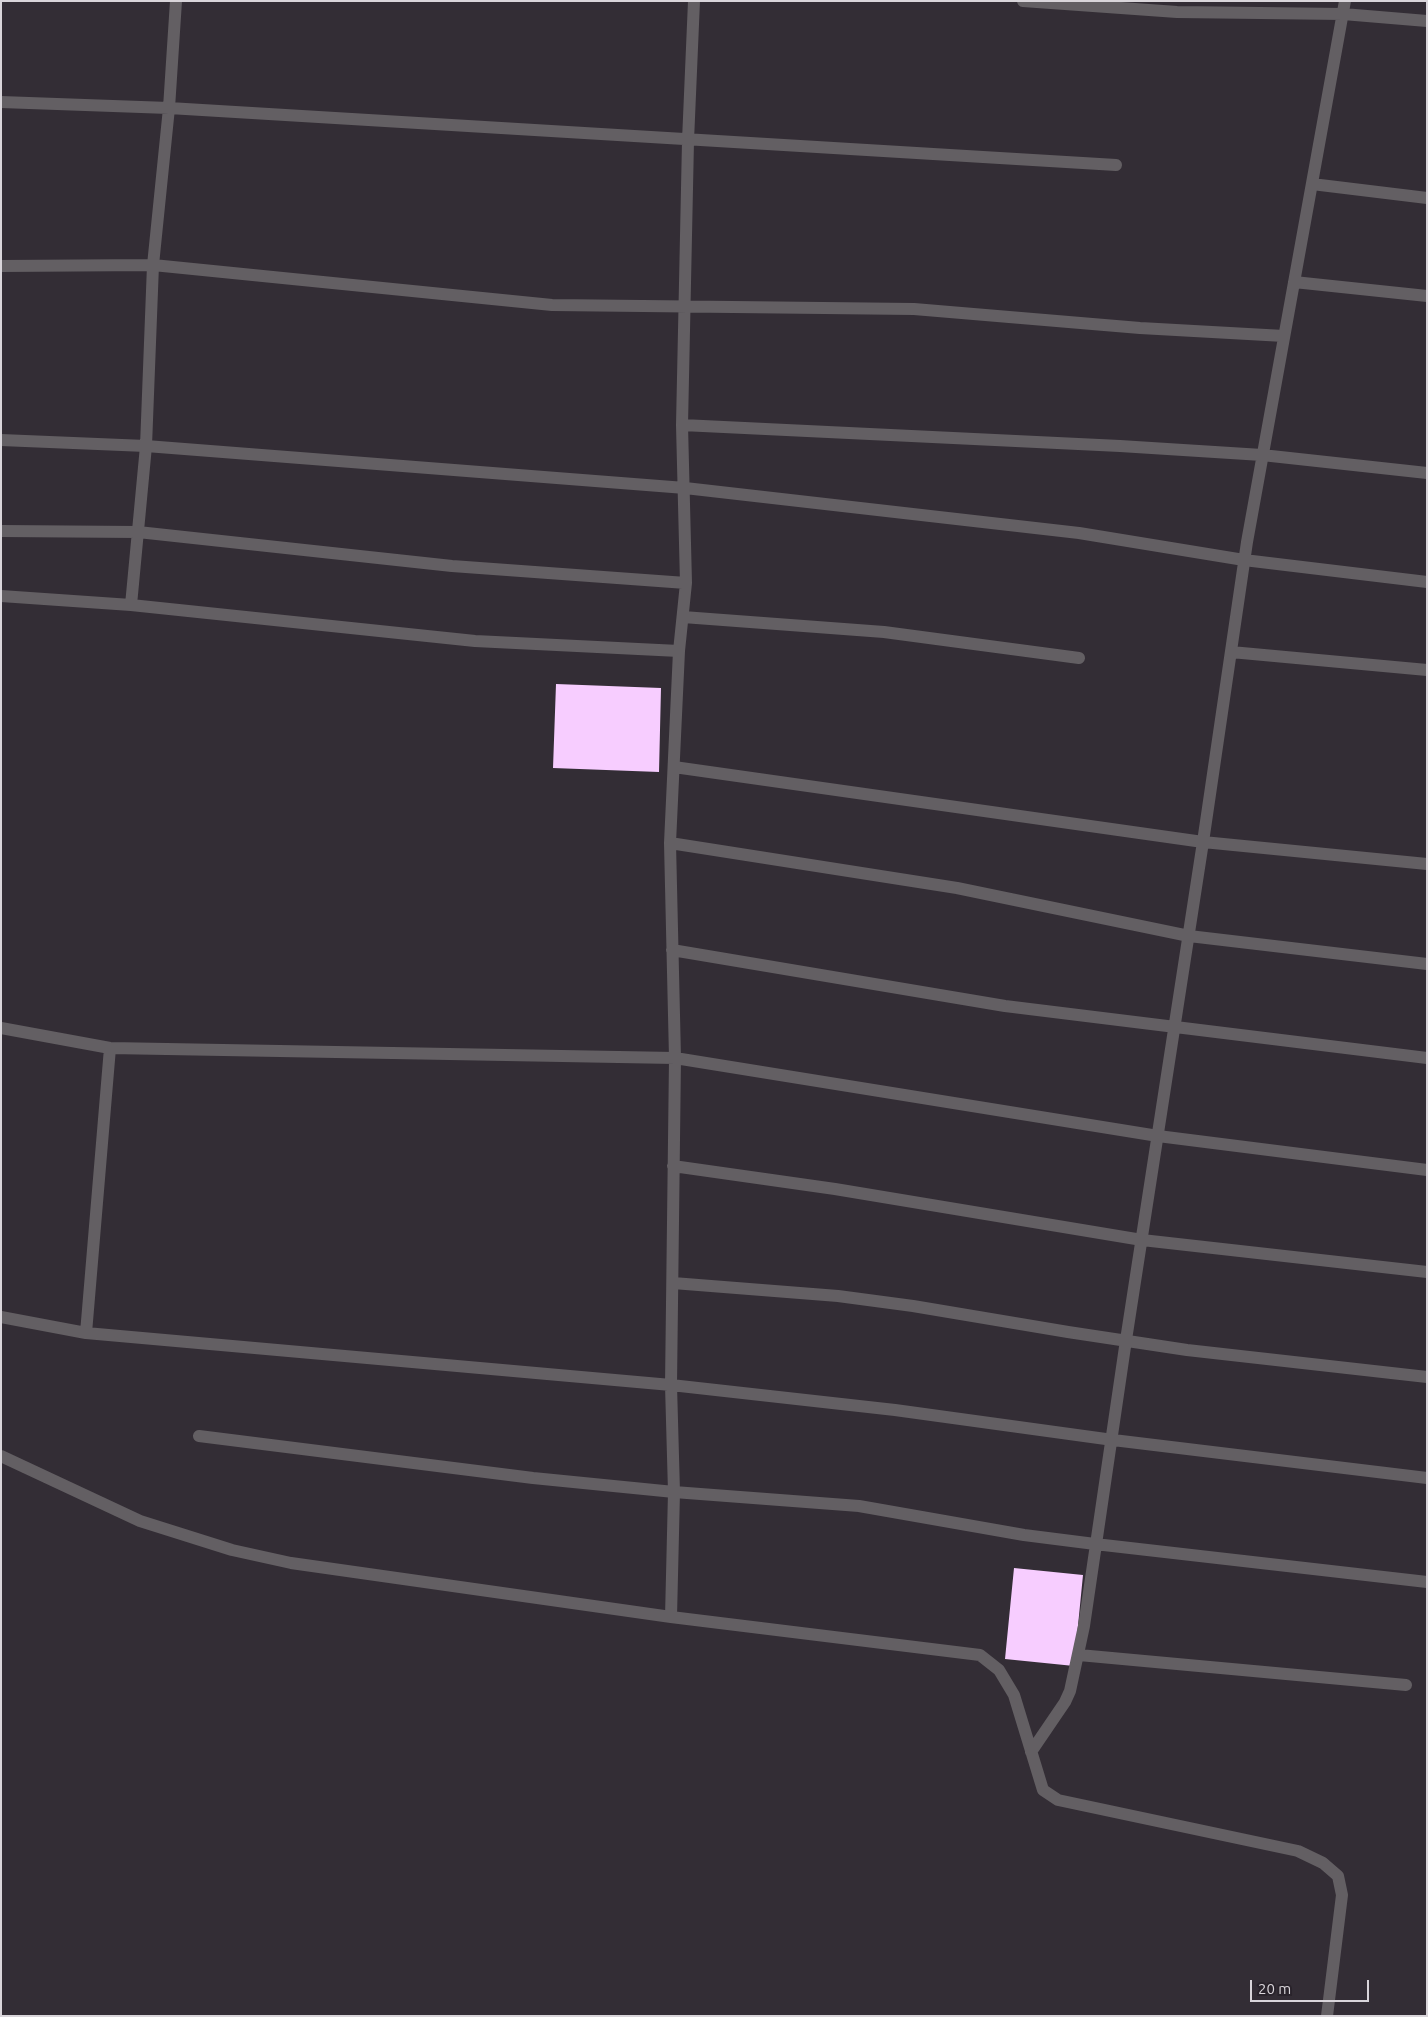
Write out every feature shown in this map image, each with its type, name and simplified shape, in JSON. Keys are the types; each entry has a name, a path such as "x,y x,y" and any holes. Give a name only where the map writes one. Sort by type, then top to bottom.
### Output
{"street":[{"path":"131,605 146,446 153,264 169,108 176,1"},
{"path":"671,1616 674,1492 671,1385 672,1166 675,1058 670,843 680,651 686,583 682,425 688,140 694,1"},
{"path":"1023,1 1178,12 1344,8 1427,21"},
{"path":"1031,1752 1065,1702 1075,1676 1079,1655 1204,842 1244,560 1344,8"},
{"path":"1,102 169,108 1116,166"},
{"path":"1312,184 1427,198"},
{"path":"1,266 153,264 552,305 914,309 1140,328 1284,336"},
{"path":"1294,282 1427,296"},
{"path":"682,425 1262,455 1427,473"},
{"path":"1,440 146,446 685,488 1078,533 1244,560 1427,582"},
{"path":"1,531 138,532 452,566 686,583"},
{"path":"1,596 131,605 475,641 680,651"},
{"path":"683,617 884,632 1078,658"},
{"path":"1231,652 1427,670"},
{"path":"674,767 1204,842 1427,864"},
{"path":"670,843 956,888 1189,936 1427,964"},
{"path":"672,950 1004,1006 1427,1058"},
{"path":"1,1028 110,1048 675,1058 1158,1136 1427,1170"},
{"path":"86,1333 110,1048"},
{"path":"672,1166 835,1190 1142,1240 1427,1272"},
{"path":"672,1283 838,1296 894,1303 1187,1350 1427,1377"},
{"path":"1,1317 86,1333 671,1385 895,1410 1113,1440 1427,1478"},
{"path":"200,1436 533,1478 674,1492 859,1506 1095,1544 1427,1582"},
{"path":"1,1456 140,1521 232,1550 291,1563 671,1616 980,1655 999,1670 1014,1695 1043,1790 1058,1800 1298,1851 1323,1862 1338,1876 1342,1895 1327,2016"},
{"path":"1079,1655 1406,1685"}],"building":[{"path":"556,684 661,688 659,772 553,768"},
{"path":"1014,1568 1083,1575 1074,1666 1005,1659"}]}
